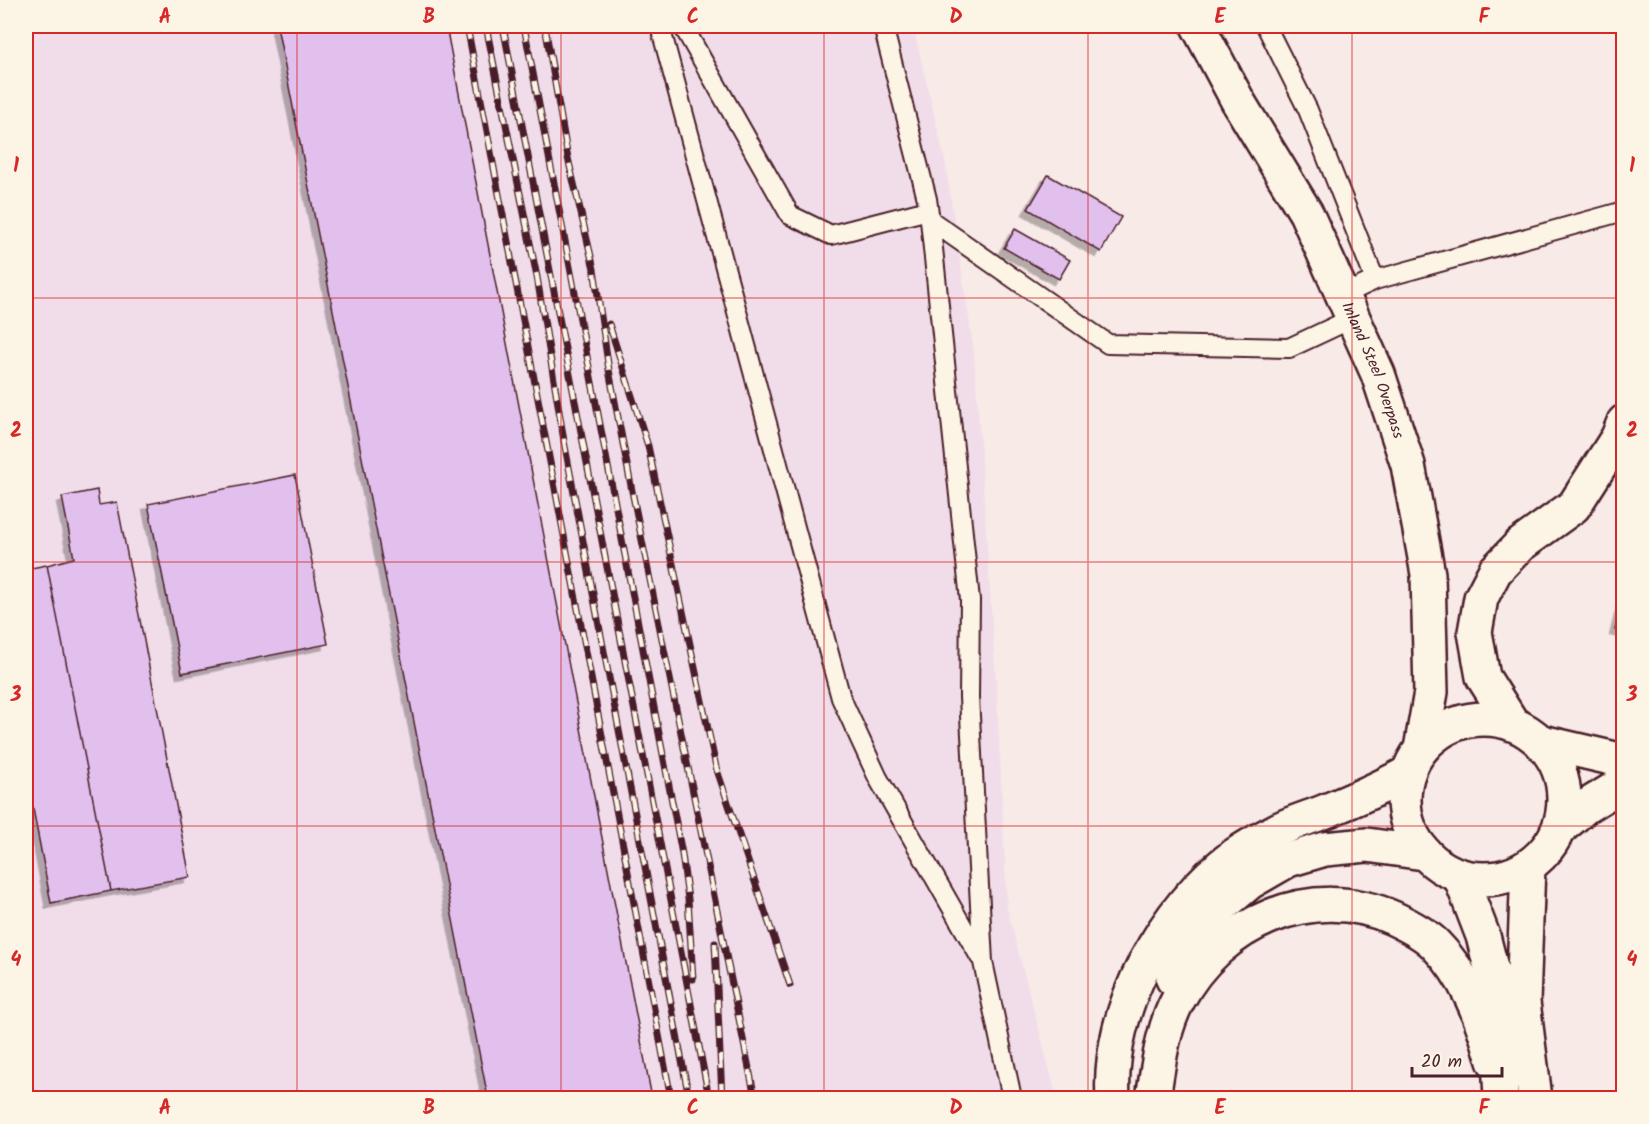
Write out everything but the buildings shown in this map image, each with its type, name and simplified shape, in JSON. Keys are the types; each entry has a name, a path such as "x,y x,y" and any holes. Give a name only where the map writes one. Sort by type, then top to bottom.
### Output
{"street":[{"name":"Inland Steel Overpass","path":"1198,26 1239,104 1306,213 1378,374 1408,465 1428,574 1431,692 1414,761"},
{"path":"1512,723 1483,677 1475,632 1481,598 1495,571 1520,545 1574,506 1618,437 1623,422"},
{"path":"1113,1098 1112,1083 1117,1037 1132,990 1153,949 1174,916 1202,885 1234,856 1276,830 1375,791 1414,761 1439,732 1462,721 1488,718 1512,723 1528,731 1542,742 1555,761 1563,783 1564,806 1559,829"},
{"path":"1542,742 1623,761"},
{"path":"1414,761 1404,794 1405,816 1412,836 1424,853 1440,867 1460,876 1483,879 1506,876 1528,866 1546,850 1559,829 1585,807 1623,783"},
{"path":"1154,1095 1156,1041 1167,993 1187,949 1218,909 1259,876 1288,860 1325,849 1367,845 1424,853"},
{"path":"1528,866 1523,1002 1534,1098"},
{"path":"1460,876 1483,936 1495,983 1500,1089"},
{"path":"1154,1095 1163,1036 1178,1000 1199,968 1224,942 1254,922 1283,910 1311,904 1346,904 1379,911 1409,925 1434,943 1454,966 1470,993 1483,1024 1500,1089"}],"lane":[{"path":"660,26 841,698 878,778 983,962"},
{"path":"683,26 790,215 831,235 929,215 1108,344 1289,348 1348,307 1375,280 1623,211"},
{"path":"883,26 929,215 970,600 969,697 983,962 1012,1098"},
{"path":"1266,26 1308,110 1375,280"}],"shaded area":[{"path":"26,26 913,26 945,161 974,352 997,697 1007,909 1057,1098 26,1098"}],"railway":[{"path":"467,26 671,1098"},
{"path":"486,26 537,277 564,441 689,1098"},
{"path":"503,26 709,1098"},
{"path":"524,26 682,854 688,899 693,979"},
{"path":"545,26 568,158 594,269 609,370 632,491 755,1098"},
{"path":"609,324 648,446 716,767 790,985"},
{"path":"715,943 722,1098"}]}
